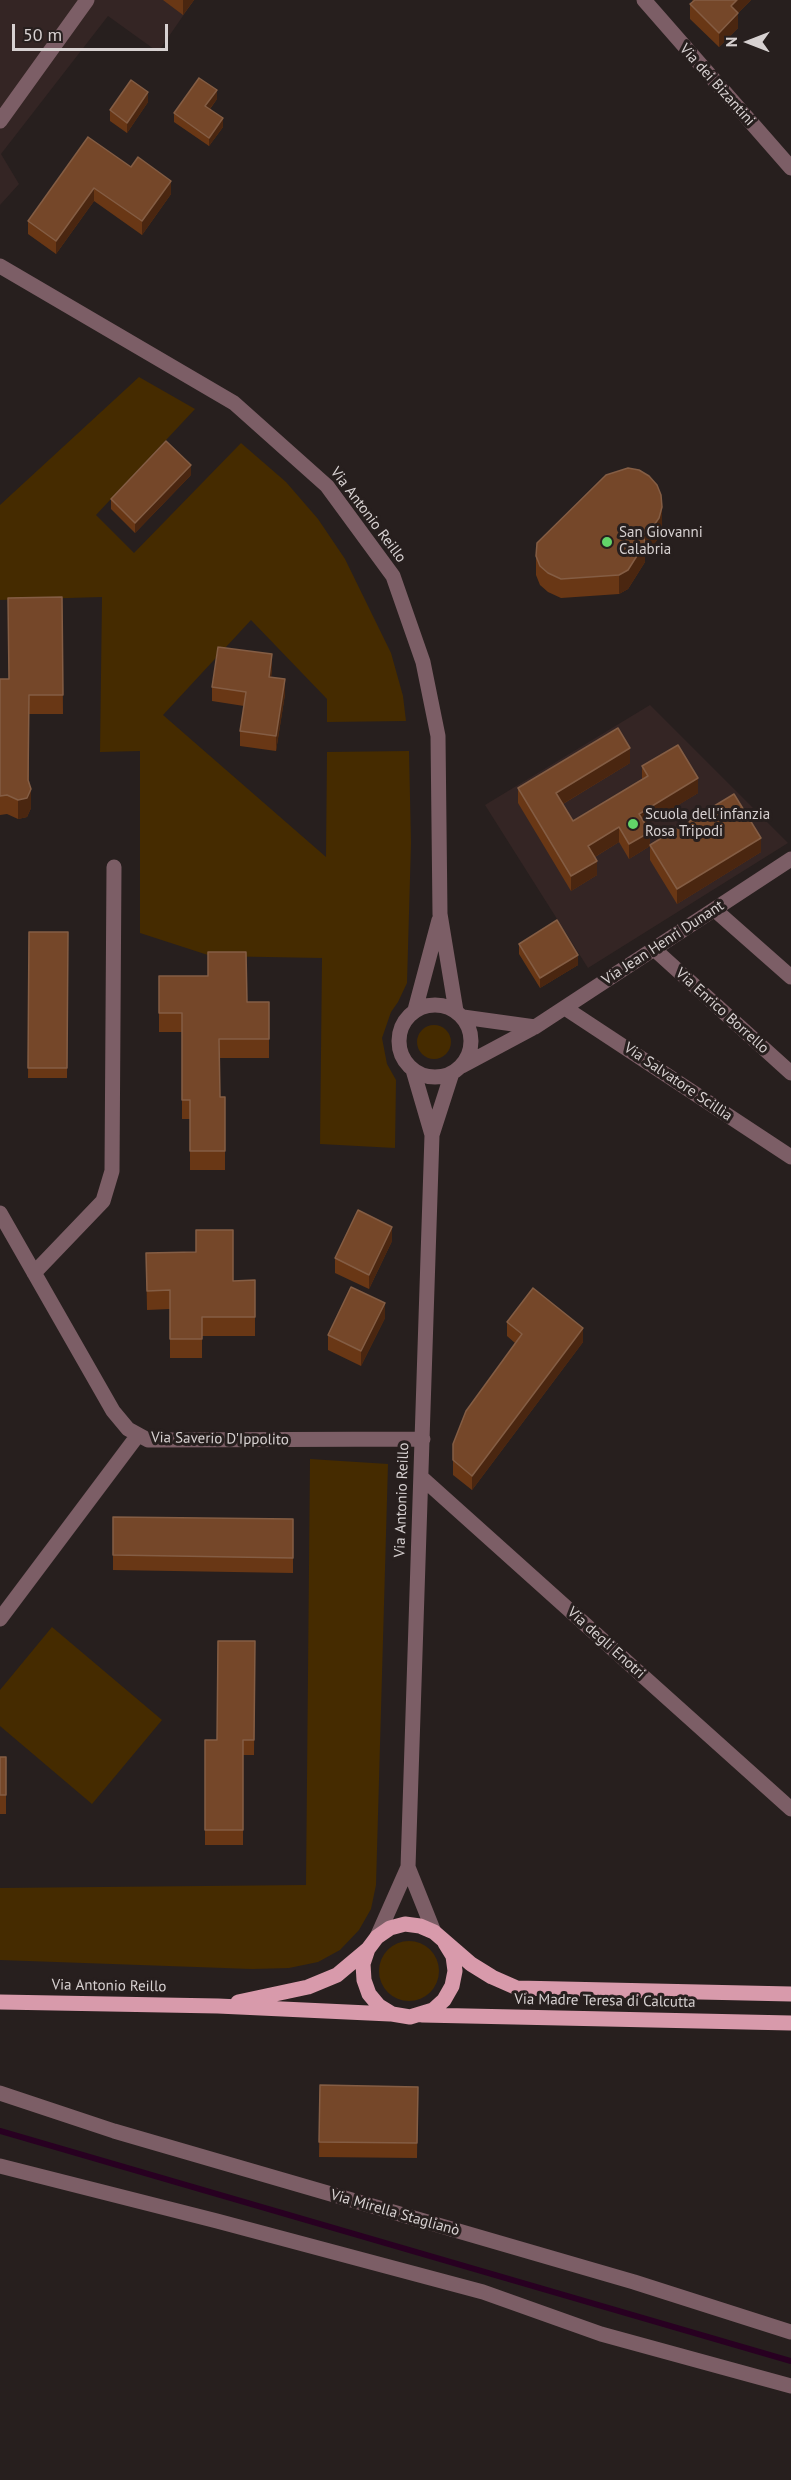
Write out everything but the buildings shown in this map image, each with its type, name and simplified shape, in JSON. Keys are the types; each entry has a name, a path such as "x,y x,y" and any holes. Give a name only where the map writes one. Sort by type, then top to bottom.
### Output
{"main road":[{"path":"405,1924 420,1926 440,1937 453,1956 455,1971 452,1986 444,2000 433,2010 410,2017 392,2014 379,2006 369,1994 363,1972 372,1943 390,1928 405,1924"},
{"name":"Via Madre Teresa di Calcutta","path":"440,1937 471,1964 492,1977 518,1988 791,1994"},
{"name":"Via Antonio Reillo","path":"218,2006 308,1987 337,1975 372,1943"},
{"name":"Via Antonio Reillo","path":"0,2002 218,2006 392,2014"},
{"name":"Via Madre Teresa di Calcutta","path":"419,2015 791,2023"}],"street":[{"path":"0,121 87,0"},
{"name":"Via dei Bizantini","path":"644,0 791,168"},
{"name":"Via Antonio Reillo","path":"0,266 234,403 327,486 393,576 423,662 438,736 441,914 459,1014"},
{"name":"Via Jean Henri Dunant","path":"457,1069 566,1008 791,859"},
{"path":"34,1273 103,1200 112,1171 114,867"},
{"path":"714,909 791,977"},
{"name":"Via Antonio Reillo","path":"415,1010 441,914"},
{"name":"Via Enrico Borrello","path":"654,949 791,1073"},
{"path":"459,1014 470,1029 472,1042 469,1055 457,1069 432,1077 413,1070 400,1051 399,1039 406,1018 415,1010 435,1004 459,1014 535,1027"},
{"name":"Via Salvatore Scillìa","path":"566,1008 791,1157"},
{"name":"Via Antonio Reillo","path":"432,1134 457,1069"},
{"name":"Via Antonio Reillo","path":"372,1943 408,1867 432,1134 413,1070"},
{"name":"Via Saverio D'Ippolito","path":"0,1213 113,1411 128,1429 138,1435 148,1440 423,1439"},
{"path":"0,1619 138,1435"},
{"name":"Via degli Enotri","path":"421,1477 791,1809"},
{"name":"Via Antonio Reillo","path":"408,1867 440,1937"},
{"name":"Via Mirella Staglianò","path":"0,2093 114,2131 634,2282 791,2332"},
{"path":"0,2166 483,2292 601,2334 791,2386"}],"shaded area":[{"path":"0,0 194,0 158,52 108,16 1,154 19,184 0,205"},
{"path":"139,377 195,409 96,515 134,553 241,443 286,482 318,519 345,559 391,653 403,696 406,721 327,722 327,699 251,620 163,715 326,857 327,752 409,751 411,843 407,983 391,1012 382,1038 387,1064 396,1080 395,1148 320,1144 322,958 211,956 140,933 140,751 100,752 102,597 0,600 0,505"},
{"name":"Scuola dell'infanzia Rosa Tripodi","path":"650,705 788,843 588,968 485,805"},
{"path":"434,1025 446,1030 451,1042 446,1054 434,1059 422,1054 417,1042 422,1030"},
{"path":"310,1459 388,1464 376,1885 371,1909 359,1930 340,1950 318,1962 289,1968 252,1969 0,1960 0,1888 306,1885"},
{"path":"52,1627 162,1720 92,1804 0,1726 0,1690"},
{"path":"409,1941 430,1950 439,1971 430,1992 409,2001 388,1992 379,1971 388,1950"}],"waterway":[{"path":"0,2131 791,2361"}],"place":[{"name":"San Giovanni Calabria","path":"607,542"},
{"name":"Scuola dell'infanzia Rosa Tripodi","path":"633,824"}]}
